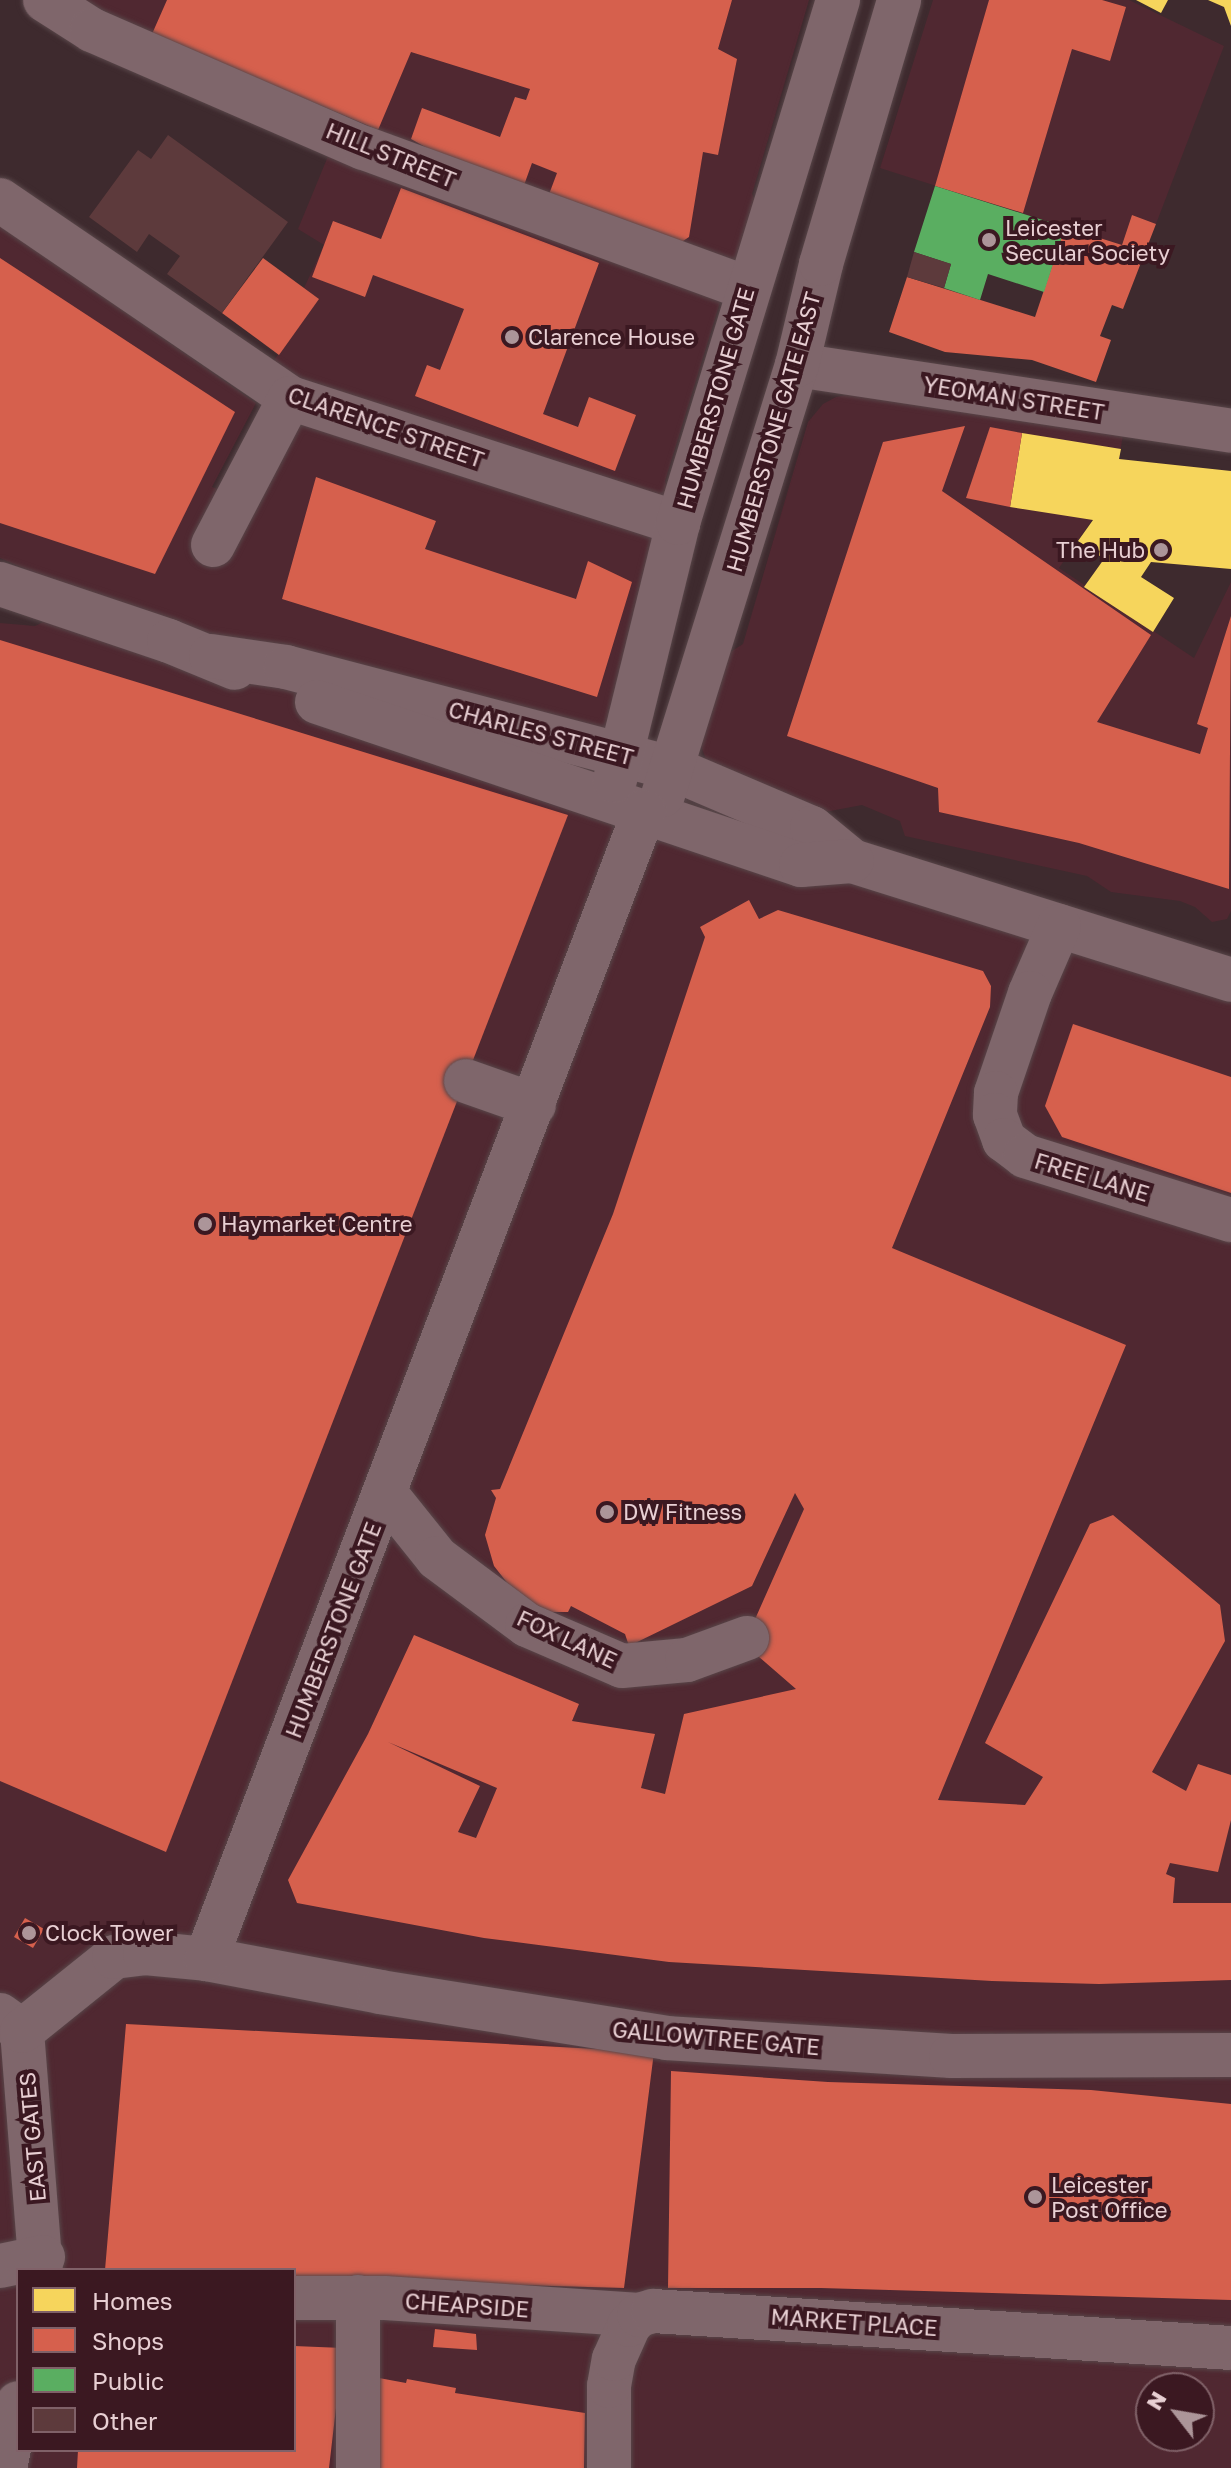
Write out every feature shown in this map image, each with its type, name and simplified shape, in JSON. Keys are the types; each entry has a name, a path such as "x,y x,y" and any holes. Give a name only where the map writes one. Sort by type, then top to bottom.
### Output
{"street":[{"name":"HILL STREET","path":"45,0 92,30 364,148 747,288"},
{"name":"HUMBERSTONE GATE","path":"206,1959 534,1105 636,810 624,753 678,523 747,288 838,0"},
{"name":"HUMBERSTONE GATE EAST","path":"636,810 671,768 797,365 821,264 899,0"},
{"name":"CLARENCE STREET","path":"0,200 290,398 678,523"},
{"name":"YEOMAN STREET","path":"797,365 1231,431"},
{"path":"213,545 290,398"},
{"name":"CHARLES STREET","path":"0,584 211,656 283,691 801,865 852,861 1230,976"},
{"name":"CHARLES STREET","path":"211,656 286,667 624,753 671,768 812,828 852,861"},
{"name":"FREE LANE","path":"1059,926 1030,993 996,1093 995,1115 1004,1140 1025,1156 1231,1220"},
{"path":"466,1081 534,1105"},
{"name":"FOX LANE","path":"385,1493 437,1558 527,1625 622,1666 687,1660 747,1638"},
{"path":"11,2023 114,1957 145,1953 206,1959"},
{"name":"GALLOWTREE GATE","path":"206,1959 380,1992 666,2038 951,2056 1231,2055"},
{"name":"EAST GATES","path":"11,2023 42,2264"},
{"path":"0,2266 42,2264"},
{"name":"CHEAPSIDE","path":"296,2298 384,2299 639,2315"},
{"path":"358,2468 384,2299"},
{"name":"MARKET PLACE","path":"639,2315 665,2310 1231,2348"},
{"path":"609,2468 609,2386 614,2359 629,2325 639,2315"},
{"path":"6,2468 16,2414"}],"shaded area":[{"path":"45,0 809,0 752,194 762,215 730,270 665,481 678,523 609,801 1231,980 1231,2468 0,2468 0,623 35,626 71,609 60,584 0,558 0,225 256,403 212,487 238,496 290,398 261,378 319,299 304,288 324,245 298,229 331,149"},
{"path":"933,0 1129,0 1224,46 1156,224 1132,215 1122,245 880,168"},
{"path":"852,394 1123,435 1114,488 1059,568 1194,658 1231,582 1231,911 1227,919 1212,922 1195,907 1180,901 1111,892 1087,876 905,836 900,821 862,805 809,815 707,762 701,746 721,658 743,644 808,422 823,404"}],"building: Homes":[{"path":"1136,0 1168,0 1161,13"},
{"path":"1208,0 1231,0 1231,26 1224,7"},
{"name":"The Hub","path":"1022,433 1121,449 1119,459 1231,471 1231,569 1151,562 1141,577 1174,598 1153,632 1084,587 1104,559 1078,541 1093,520 1010,507"}],"building: Shops":[{"path":"167,0 732,0 718,49 737,59 718,155 703,152 689,237 680,243 548,197 557,173 532,163 523,188 459,166 411,139 422,108 500,137 515,97 526,100 530,89 411,52 378,130 152,34"},
{"path":"989,0 1102,0 1126,7 1110,61 1072,49 1023,213 935,186"},
{"name":"Clarence House","path":"401,188 599,263 543,414 578,427 589,397 636,415 615,471 415,396 427,365 440,370 464,309 373,275 365,297 312,277 333,221 381,239"},
{"path":"1132,215 1156,224 1123,309 1112,305 1100,336 1111,340 1096,382 1032,360 945,352 889,332 907,277 1035,317 1065,227 1122,245"},
{"path":"0,258 235,412 155,574 0,523"},
{"path":"263,258 319,299 279,355 222,313"},
{"path":"965,426 942,491 1151,635 1097,722 1200,754 1208,728 1197,724 1231,616 1229,889 1079,843 939,812 938,788 787,736 883,442"},
{"path":"990,427 1022,433 1010,507 966,498"},
{"path":"316,477 436,521 425,549 576,599 588,561 632,582 597,697 282,599"},
{"name":"Haymarket Centre","path":"0,640 568,815 166,1852 0,1781"},
{"path":"749,900 759,919 778,910 983,971 991,986 990,1007 892,1248 1126,1345 938,1800 1025,1805 1043,1777 985,1743 1090,1524 1113,1515 1220,1605 1225,1641 1152,1772 1186,1791 1198,1764 1231,1775 1231,1820 1218,1872 1170,1863 1166,1874 1175,1878 1173,1903 1231,1903 1231,1980 1099,1984 992,1981 669,1962 484,1938 297,1903 288,1880 368,1734 414,1635 579,1704 572,1721 655,1734 641,1788 665,1794 684,1714 796,1689 744,1644 804,1509 795,1493 752,1586 629,1646 625,1634 571,1606 568,1612 530,1612 494,1566 485,1535 496,1498 491,1490 500,1489 613,1214 705,937 700,927","holes":["388,1742 497,1788 476,1838 458,1832 480,1786"]},
{"path":"1073,1024 1231,1077 1231,1193 1062,1137 1045,1106"},
{"name":"Clock Tower","path":"25,1918 44,1929 33,1948 14,1937"},
{"path":"126,2024 654,2052 624,2288 296,2279 296,2268 105,2268"},
{"path":"671,2071 828,2082 1091,2090 1231,2104 1231,2300 821,2288 668,2288"},
{"path":"435,2329 476,2334 477,2350 433,2347"},
{"path":"296,2346 343,2348 329,2468 77,2468 78,2452 296,2452"},
{"path":"379,2378 406,2383 407,2379 456,2388 455,2393 585,2413 584,2468 375,2468"}],"building: Public":[{"name":"Leicester Secular Society","path":"935,186 1065,227 1044,292 988,274 980,300 944,288 951,264 914,252"}],"building: Other":[{"path":"168,135 288,222 222,313 167,274 180,256 149,234 137,252 89,217 138,150 151,159"},
{"path":"914,252 951,264 944,288 907,277"}],"place":[{"name":"Leicester Secular Society","path":"989,240"},
{"name":"Clarence House","path":"512,337"},
{"name":"The Hub","path":"1161,550"},
{"name":"Haymarket Centre","path":"205,1224"},
{"name":"DW Fitness","path":"607,1512"},
{"name":"Clock Tower","path":"29,1933"},
{"name":"Leicester Post Office","path":"1035,2197"}]}
